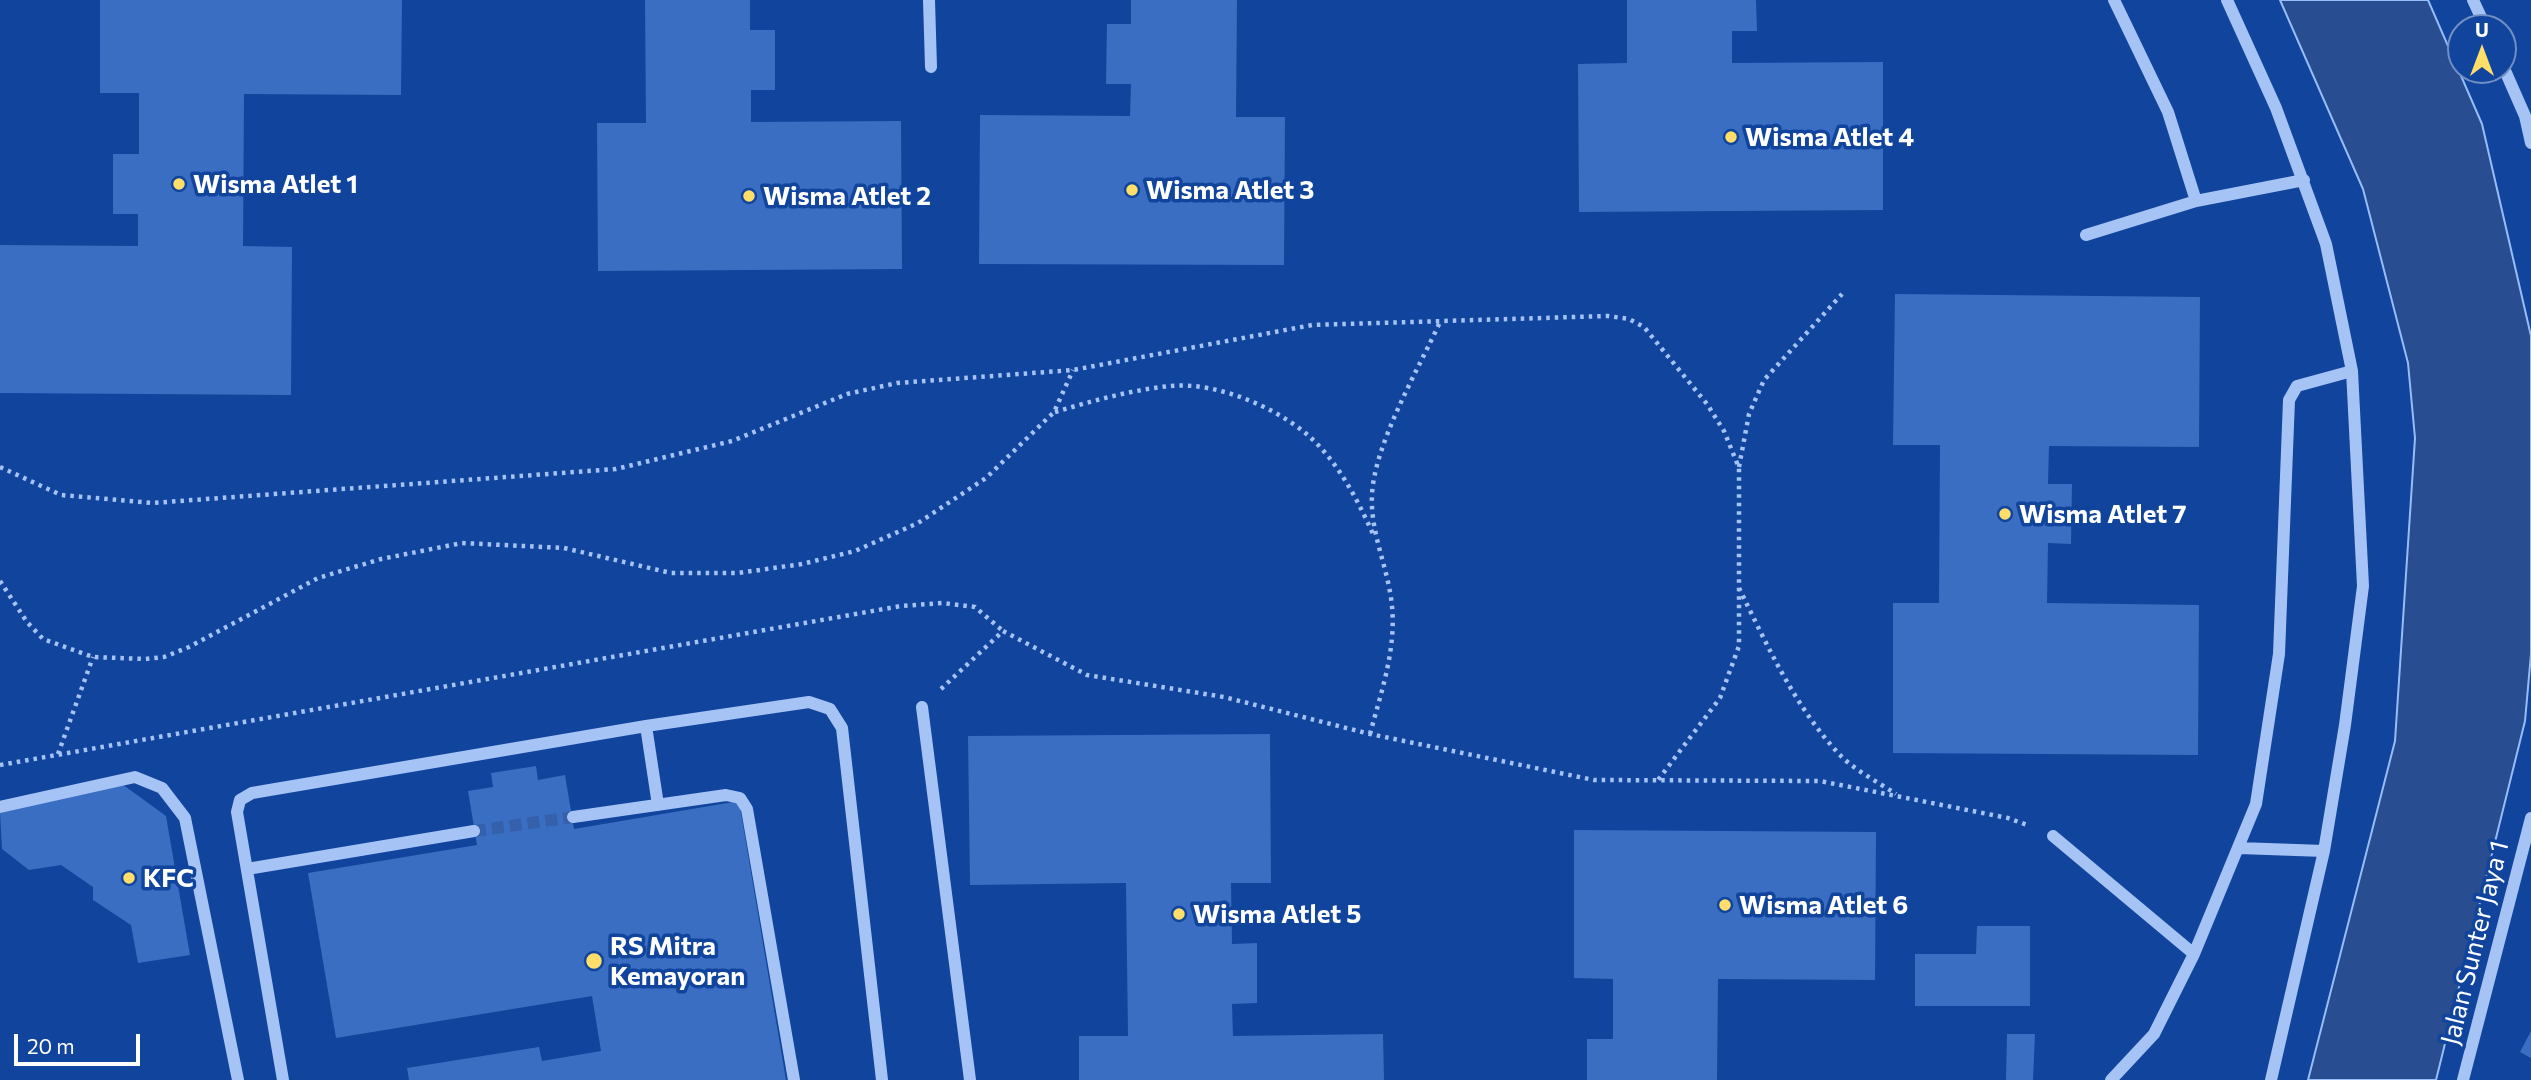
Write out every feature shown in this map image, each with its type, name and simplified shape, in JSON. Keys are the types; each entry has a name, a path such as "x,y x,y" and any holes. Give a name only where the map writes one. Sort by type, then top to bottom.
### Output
{"street":[{"path":"929,0 931,67"},
{"path":"2114,0 2168,112 2196,201"},
{"path":"2227,0 2276,108 2326,244 2352,371 2363,586 2345,725 2324,851 2271,1080"},
{"path":"2511,84 2525,116 2531,143"},
{"path":"2086,235 2196,201 2304,180"},
{"path":"2111,1080 2154,1034 2194,954 2256,804 2279,654 2289,400 2297,386 2352,371"},
{"path":"283,1080 237,812 240,800 252,793 646,726 809,702 830,709 842,728 882,1080"},
{"path":"922,707 970,1080"},
{"path":"646,726 658,805"},
{"path":"0,807 135,777 162,788 185,818 238,1080"},
{"path":"573,817 726,795 740,798 747,809 794,1080"},
{"name":"Jalan Sunter Jaya 1","path":"2463,1080 2531,818"},
{"path":"247,869 474,831"},
{"path":"2053,836 2194,954"},
{"path":"2239,848 2324,851"}],"path":[{"path":"1658,780 1720,698 1739,646 1739,468 1749,414 1764,380 1842,294"},
{"path":"0,467 61,495 152,503 616,469 732,441 847,394 897,383 1073,370 1312,325 1608,316 1629,319 1644,327 1707,404 1724,431 1739,468"},
{"path":"1374,537 1372,494 1378,459 1440,322"},
{"path":"0,580 27,622 43,639 93,657 164,657 189,647 318,578 381,559 463,543 564,548 671,573 738,573 802,564 855,551 918,523 986,478 1054,412 1073,370"},
{"path":"1054,412 1104,397 1172,386 1224,391 1273,411 1319,446 1356,496 1374,537 1391,598 1392,650 1370,734"},
{"path":"1739,587 1807,713 1840,756 1899,797"},
{"path":"0,765 901,606 943,603 975,607 1003,631 1087,675 1224,697 1370,734 1594,780 1820,781 2008,818 2053,836"},
{"path":"922,707 1003,631"},
{"path":"58,754 93,657"}],"water":[{"path":"2280,0 2428,0 2447,44 2447,84 2465,84 2482,124 2531,336 2531,654 2525,721 2436,1080 2308,1080 2395,741 2415,438 2408,363 2363,189"}],"building":[{"name":"Wisma Atlet 1","path":"100,0 402,0 401,95 244,94 243,246 292,247 291,395 0,393 0,245 138,246 138,214 113,214 113,154 139,154 139,93 100,93"},
{"name":"Wisma Atlet 2","path":"645,0 750,0 750,30 775,30 775,90 751,90 751,122 901,121 902,269 598,271 597,123 646,123"},
{"name":"Wisma Atlet 3","path":"1131,0 1237,0 1236,117 1285,117 1284,265 979,264 980,115 1130,116 1131,84 1106,84 1107,24 1131,24"},
{"name":"Wisma Atlet 4","path":"1627,0 1756,0 1757,31 1732,31 1732,63 1883,62 1883,210 1579,212 1578,64 1627,63"},
{"name":"Wisma Atlet 7","path":"1895,294 2200,297 2199,447 2049,446 2048,484 2072,484 2071,544 2048,543 2047,603 2199,605 2198,755 1893,753 1893,603 1939,603 1940,445 1893,445"},
{"name":"Wisma Atlet 5","path":"1270,734 1271,883 1231,883 1232,944 1257,943 1257,1003 1232,1004 1233,1036 1383,1034 1384,1080 1079,1080 1079,1036 1128,1036 1126,883 970,885 968,736"},
{"path":"536,766 538,780 565,775 574,829 739,801 786,1080 409,1080 407,1068 539,1047 542,1061 601,1051 592,996 336,1038 308,873 477,845 468,791 493,787 491,773"},
{"name":"KFC","path":"122,784 166,816 190,955 138,963 131,925 93,900 93,887 61,865 29,870 2,849 0,812"},
{"name":"Wisma Atlet 6","path":"1574,830 1876,832 1875,980 1718,979 1717,1080 1587,1080 1587,1039 1613,1039 1613,979 1574,978"},
{"path":"1977,926 2030,926 2030,1006 1915,1006 1915,954 1976,954"},
{"path":"2531,1031 2531,1058 2520,1052"},
{"path":"2007,1034 2035,1034 2033,1080 2006,1080"}],"tunnel":[{"path":"474,831 573,817"}],"place":[{"name":"Wisma Atlet 4","path":"1731,137"},
{"name":"Wisma Atlet 1","path":"179,184"},
{"name":"Wisma Atlet 3","path":"1132,190"},
{"name":"Wisma Atlet 2","path":"749,196"},
{"name":"Wisma Atlet 7","path":"2005,514"},
{"name":"KFC","path":"129,878"},
{"name":"Wisma Atlet 6","path":"1725,905"},
{"name":"Wisma Atlet 5","path":"1179,914"},
{"name":"RS Mitra Kemayoran","path":"594,961"}]}
